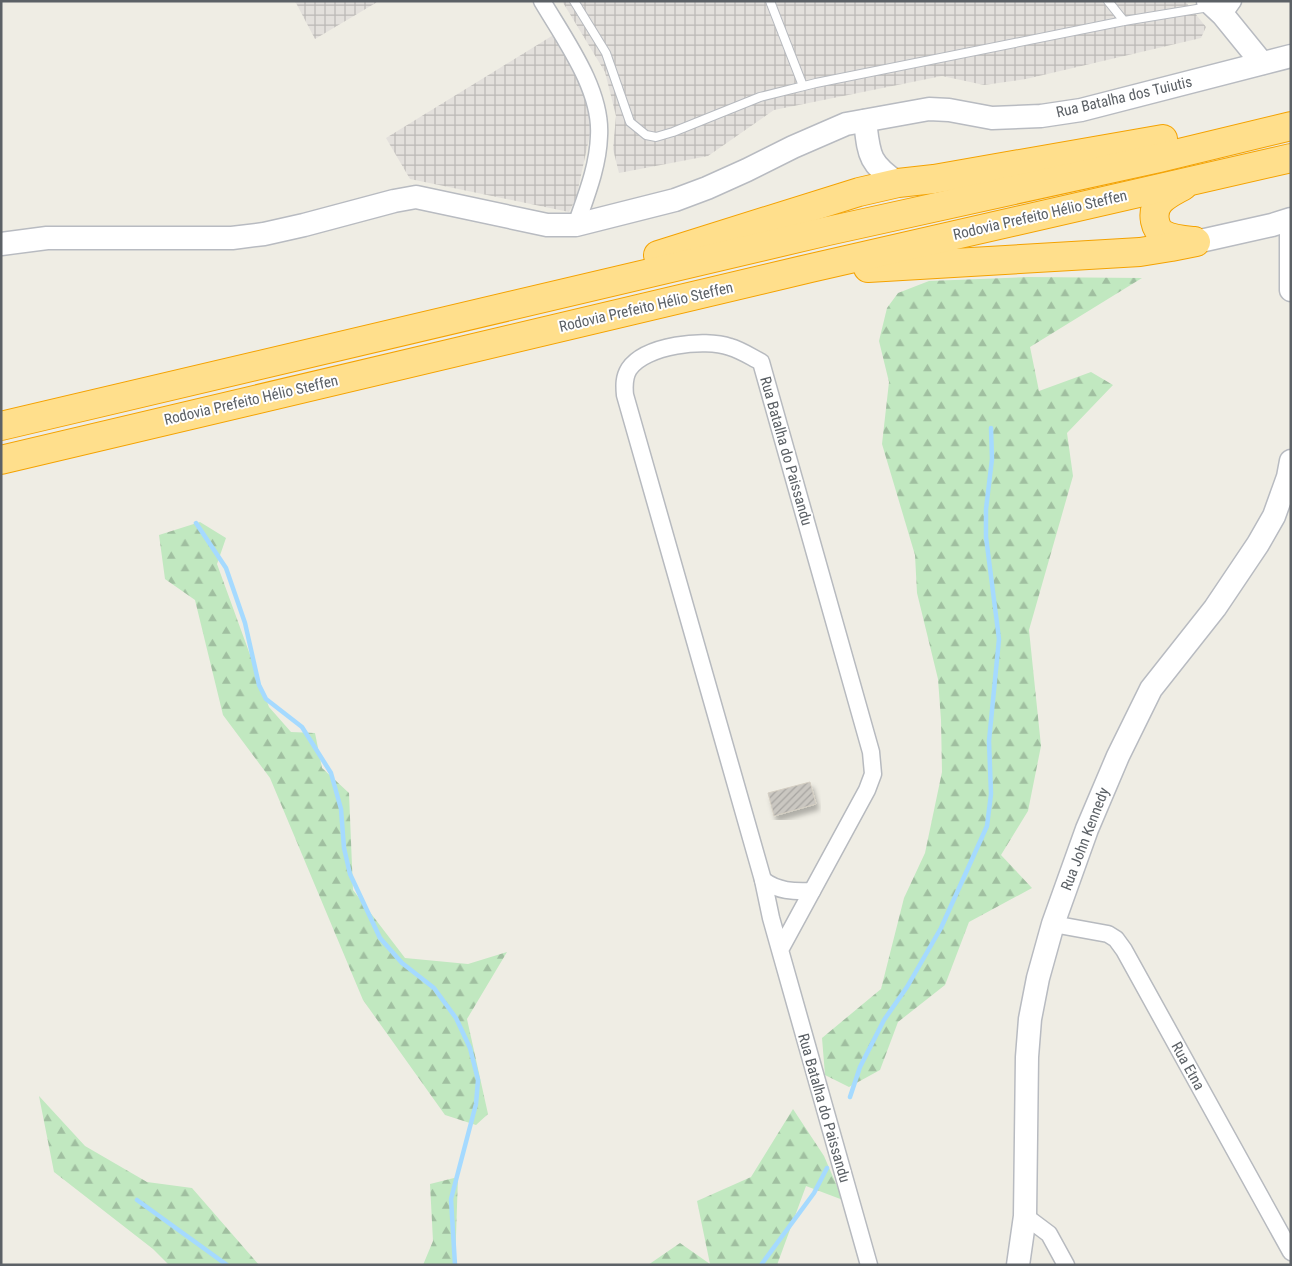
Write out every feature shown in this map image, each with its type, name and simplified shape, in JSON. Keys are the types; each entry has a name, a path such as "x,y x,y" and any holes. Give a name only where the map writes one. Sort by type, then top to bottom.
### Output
{"highway":[{"path":"365,342 674,250 858,192 898,183 934,179 1169,138 1289,126"},
{"name":"Rodovia Prefeito Hélio Steffen","path":"1,426 819,234 1159,158 1289,126"},
{"name":"Rodovia Prefeito Hélio Steffen","path":"1,460 811,268 1291,158"},
{"path":"1191,181 1164,197 1158,203 1154,212 1154,219 1156,227 1162,234 1196,242"},
{"path":"811,268 874,268 1140,252 1196,242"}],"street":[{"path":"542,1 578,61 598,113 599,136 592,180 576,224"},
{"path":"1219,6 1262,62"},
{"name":"Rua Batalha dos Tuiutis","path":"1,244 47,238 232,238 264,234 394,200 416,197 547,225 576,224 675,200 747,170 846,124 929,109 949,110 992,118 1041,116 1081,110 1291,56"},
{"path":"858,192 870,157 865,121"},
{"path":"870,157 888,176 898,183"},
{"path":"1196,242 1272,226 1291,219"},
{"path":"1291,229 1291,290"},
{"name":"Rua Batalha do Paissandu","path":"780,950 867,790 873,774 871,752 761,362 729,346 698,342 672,346 634,363 628,370 624,382 625,395 763,880 770,918 869,1265"},
{"name":"Rua John Kennedy","path":"1018,1265 1025,1216 1027,1066 1030,1019 1038,978 1053,924 1087,829 1110,774 1151,689 1215,608 1258,544 1274,516 1288,476 1291,461"},
{"path":"763,880 771,886 786,890 812,891"},
{"name":"Rua Etna","path":"1053,924 1108,934 1116,939 1124,950 1291,1252"},
{"path":"1025,1216 1049,1234 1066,1265"}],"lane":[{"path":"574,1 606,52 630,122 646,135 656,137 760,97 803,86 1124,21 1219,6"},
{"path":"770,1 803,86"},
{"path":"1108,1 1124,21"}],"shaded area":[{"path":"295,1 379,1 315,39"},
{"path":"562,1 1185,1 1206,27 1201,38 1026,79 984,85 942,76 774,110 708,156 619,173 613,149 616,116 605,72"},
{"path":"555,34 582,89 592,125 576,198 569,212 410,179 386,138"}],"green space":[{"path":"1029,277 1142,278 1030,347 1039,391 1091,372 1113,385 1067,433 1073,476 1029,630 1041,746 1028,811 1001,855 1032,888 969,922 945,985 898,1022 880,1070 849,1087 825,1075 822,1038 881,989 904,898 925,853 942,772 938,679 917,593 915,555 882,444 889,382 879,341 887,308 898,293 929,281"},
{"path":"200,522 226,538 217,564 269,707 291,732 315,733 322,768 349,793 353,890 405,958 468,964 507,952 467,1019 488,1114 476,1125 445,1115 363,1000 270,778 223,715 195,600 165,579 159,535"},
{"path":"39,1096 85,1146 147,1182 192,1188 259,1265 169,1265 153,1249 54,1172"},
{"path":"793,1109 824,1156 843,1200 806,1186 777,1265 648,1265 680,1243 710,1264 697,1201 751,1177"},
{"path":"458,1177 455,1265 423,1265 433,1241 430,1184"}],"building":[{"path":"810,782 816,804 774,816 768,793"}],"waterway":[{"path":"850,1097 860,1067 884,1020 907,987 941,928 987,826 991,794 989,741 999,639 986,537 986,509 992,459 991,428"},
{"path":"196,523 226,568 245,623 259,685 266,699 302,727 331,773 341,809 344,848 350,874 380,938 402,963 434,988 456,1018 470,1048 478,1080 476,1104 451,1199 455,1265"},
{"path":"761,1265 814,1193 827,1168"},
{"path":"137,1200 227,1265"}]}
